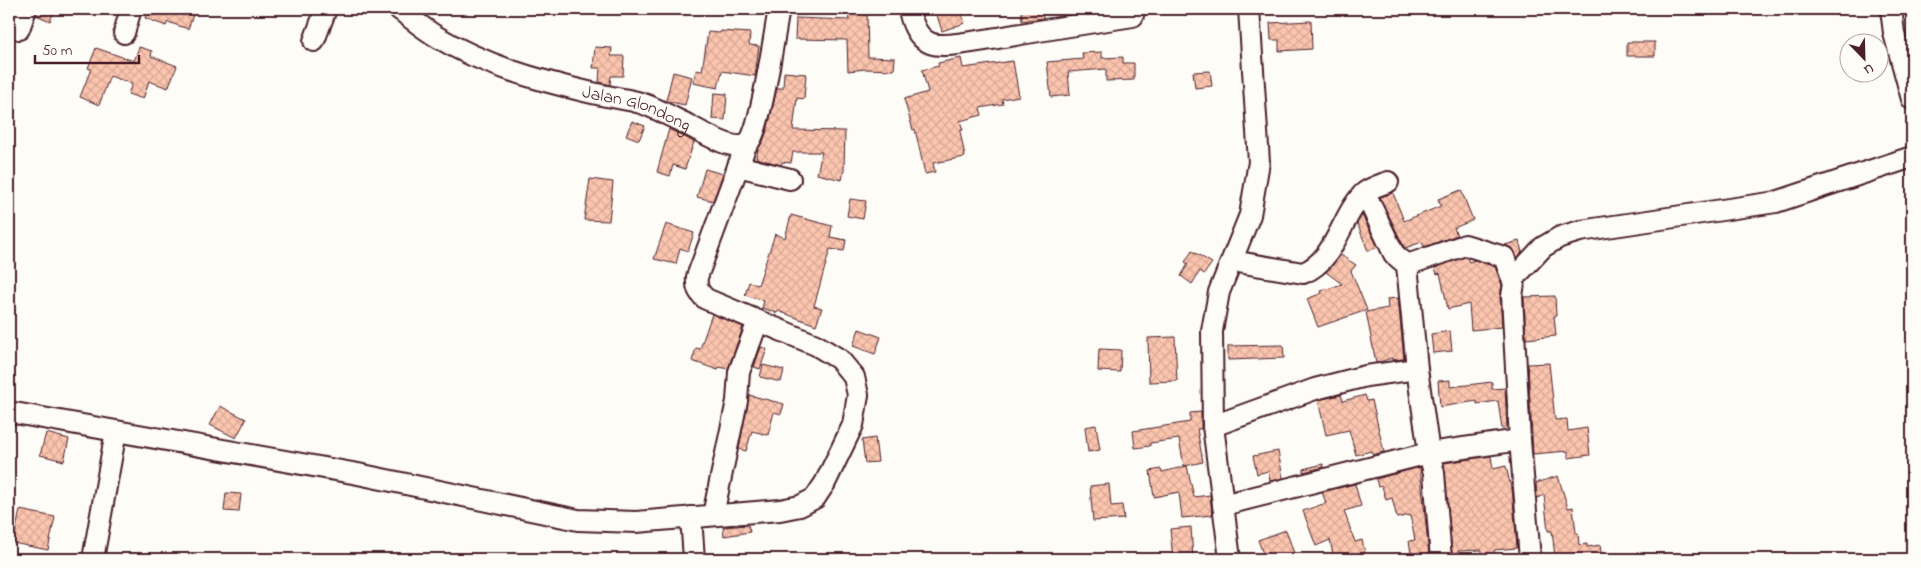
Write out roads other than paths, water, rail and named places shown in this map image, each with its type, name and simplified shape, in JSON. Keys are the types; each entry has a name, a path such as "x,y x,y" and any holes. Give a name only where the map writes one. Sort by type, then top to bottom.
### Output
{"street":[{"path":"19,29 26,9"},
{"path":"124,33 131,9"},
{"path":"314,41 326,9"},
{"name":"Jalan Glondong","path":"399,9 438,38 483,61 582,91 638,102 689,124 729,145 738,147 746,145"},
{"path":"9,412 358,474 578,520 636,522 780,510 800,506 815,498 825,483 853,425 858,395 854,377 839,359 816,345 706,299 699,293 696,285 697,277 746,145 754,137 766,84 779,9"},
{"path":"908,9 912,23 921,37 927,43 936,45 973,42 1133,16 1133,9"},
{"path":"1230,559 1213,426 1212,331 1219,292 1250,215 1259,162 1248,9"},
{"path":"1891,9 1894,33 1912,99"},
{"path":"1513,280 1543,247 1560,237 1580,231 1776,202 1912,157"},
{"path":"738,166 790,179"},
{"path":"1232,261 1303,273 1313,269 1328,253 1345,219 1364,192 1388,182"},
{"path":"1364,192 1394,254 1407,265 1417,369 1429,453 1434,473 1441,559"},
{"path":"1407,265 1467,245 1504,257 1513,280 1512,296 1520,440 1530,559"},
{"path":"713,515 737,400 739,372 758,321"},
{"path":"1213,426 1315,389 1366,376 1417,369"},
{"path":"93,559 116,431"},
{"path":"1223,505 1429,453 1520,440"},
{"path":"691,517 694,559"}]}
